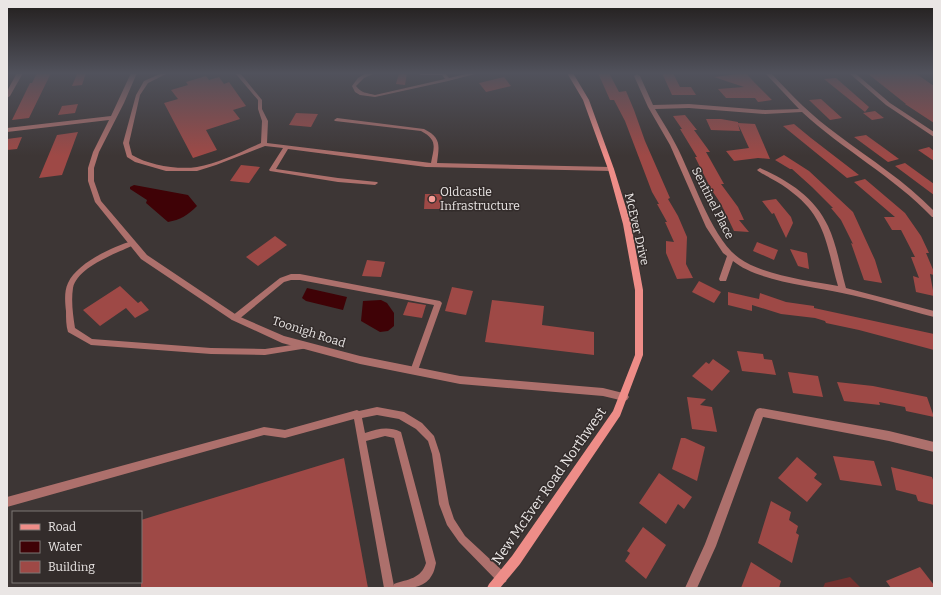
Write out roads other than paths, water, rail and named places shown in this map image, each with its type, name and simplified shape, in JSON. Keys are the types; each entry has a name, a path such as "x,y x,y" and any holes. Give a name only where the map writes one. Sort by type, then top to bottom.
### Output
{"street":[{"name":"Toonigh Road","path":"121,101 96,152 91,168 91,180 98,202 144,257 235,318 282,339 360,360 414,371 460,380 603,392 624,397"},
{"name":"McEver Drive","path":"586,101 611,169 628,224 640,308 639,355 624,397"},
{"name":"Sentinel Place","path":"648,101 672,145 710,227 726,251 738,261 756,270 774,276 843,290 934,314"},
{"path":"794,101 822,126 920,200 934,215"},
{"path":"884,101 934,135"},
{"path":"651,107 689,106 765,112 803,110"},
{"path":"7,130 113,118"},
{"path":"760,170 777,178 792,188 817,215 824,225 843,290"},
{"path":"723,279 731,255"},
{"name":"New McEver Road Northwest","path":"493,588 516,560 617,414 624,397"},
{"path":"691,588 710,546 760,412 888,436 934,447"}],"lane":[{"path":"137,101 126,143 129,156 137,161 166,168 197,169 214,164 264,144 434,165 611,169"},
{"path":"260,101 260,109 264,121 264,144"},
{"path":"337,120 422,130 431,134 437,143 434,165"},
{"path":"286,147 272,170 338,180 375,183"},
{"path":"132,243 84,268 71,284 69,307 71,330 91,342 211,351 265,352 307,346"},
{"path":"235,318 282,280 300,276 438,303 414,371"},
{"path":"7,502 264,431 285,434 377,410 401,415 419,426 431,439 436,454 444,504 450,522 462,539 502,578"},
{"path":"357,414 389,588"},
{"path":"361,438 385,431 394,432 398,436 430,563 428,573 421,580 398,588"}],"water":[{"path":"134,185 188,195 197,206 184,217 168,222 146,203 147,200 130,189 130,187"},
{"path":"307,288 347,297 343,310 306,301 302,298"},
{"path":"381,300 387,303 394,313 394,326 388,331 380,332 361,321 363,301"}],"place":[{"name":"Oldcastle Infrastructure","path":"432,199"}]}
